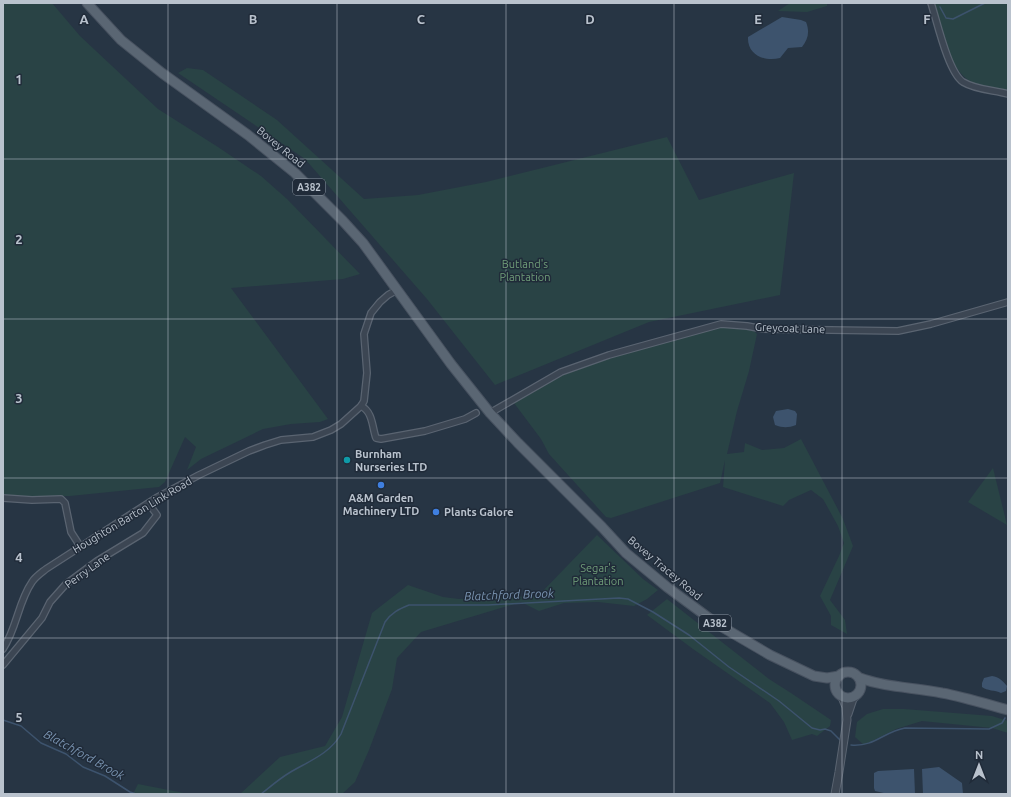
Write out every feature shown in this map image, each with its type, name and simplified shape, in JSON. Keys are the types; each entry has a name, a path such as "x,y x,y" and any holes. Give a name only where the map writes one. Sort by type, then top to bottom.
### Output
{"main road":[{"name":"Bovey Road","path":"87,3 127,45 295,173 363,243 451,364 490,413"},
{"name":"Bovey Tracey Road","path":"490,413 626,553 667,587 717,624 770,655 814,676 836,690"},
{"path":"884,686 858,694 851,698 842,697 837,693 835,683 838,676 847,672 856,674 860,678 884,686 941,693 974,700 1008,710"},
{"name":"Bovey Tracey Road","path":"814,676 828,678 838,676"},
{"path":"858,694 862,685 860,678"}],"street":[{"path":"931,3 948,58 954,71 963,82 976,87 1008,94"},
{"path":"397,290 388,294 380,302 372,313 364,334 367,373 364,401 361,406 367,409 370,414 376,438 381,439 425,431 476,413"},
{"name":"Greycoat Lane","path":"490,413 561,372 609,355 721,324 763,329 873,331 908,329 1008,302"},
{"name":"Houghton Barton Link Road","path":"3,649 9,641 13,631 27,589 33,580 46,569 80,546 176,487 249,451 281,440 313,437 331,430 341,424 361,406"},
{"path":"3,498 32,500 62,499 65,503 71,532 80,546"},
{"name":"Perry Lane","path":"3,665 42,618 50,602 66,584 97,561 143,533 157,515 149,504"},
{"path":"835,791 843,751 848,714 853,700 858,694"},
{"path":"842,697 848,714"}],"green space":[{"path":"3,3 52,3 80,36 158,109 261,176 287,199 360,274 343,279 231,288 328,419 320,422 291,424 263,429 201,459 187,470 196,447 185,437 165,482 159,487 70,496 15,496 3,494"},
{"path":"790,3 827,3 827,6 807,12 778,11"},
{"path":"935,3 1008,3 1008,90 976,84 967,79 960,72 954,64 942,33"},
{"name":"Butland's Plantation","path":"187,68 203,70 277,120 364,199 418,195 486,182 667,137 699,200 794,173 780,295 649,322 495,385 427,299 305,159 178,73"},
{"path":"720,327 745,328 754,331 757,334 749,371 737,411 727,454 744,452 745,443 762,450 784,448 801,439 843,519 853,546 830,600 845,620 847,634 831,625 831,616 820,596 844,543 838,526 823,499 811,490 789,500 783,506 723,487 725,460 720,483 611,518 606,517 549,454 541,439 514,403 536,391 539,386 585,365"},
{"path":"993,468 1007,525 968,502"},
{"name":"Segar's Plantation","path":"597,535 643,579 658,590 647,599 634,606 598,602 564,603 539,611 521,602 421,632 397,658 392,689 369,750 355,782 342,794 240,794 280,757 325,746 342,717 372,613 408,585 443,597 459,599 538,596"},
{"path":"667,599 769,679 831,720 830,726 817,736 812,734 792,740 784,722 770,703 647,615"},
{"path":"883,709 904,709 992,716 1008,721 1008,733 992,728 922,721 896,729 864,745 855,737 857,722 867,714"},
{"path":"138,784 189,794 133,794"}],"water":[{"path":"782,17 806,22 808,32 804,44 802,47 788,48 780,58 769,59 758,56 750,48 748,37"},
{"path":"788,409 795,411 797,414 796,425 781,427 775,425 773,417 776,411"},
{"path":"992,676 999,678 1004,682 1007,686 1006,691 1001,693 982,687 984,678"},
{"path":"939,767 962,783 963,794 923,794 922,769"},
{"path":"914,769 915,794 888,794 875,791 874,773 878,771"}],"waterway":[{"path":"940,7 946,18 953,19 985,3"},
{"name":"Blatchford Brook","path":"261,794 285,775 318,757 336,741 341,734 385,622 390,616 409,605 488,605 619,598 628,599 653,612 689,635 729,667 779,701 812,728 831,731 840,740"},
{"name":"Blatchford Brook","path":"851,745 873,742 897,730 905,728 989,729 1002,723 1005,718"},
{"name":"Blatchford Brook","path":"3,720 21,726 41,743 66,754 83,767 105,776 130,792 136,794"}],"place":[{"name":"Burnham Nurseries LTD","path":"347,460"},
{"name":"A&M Garden Machinery LTD","path":"381,485"},
{"name":"Plants Galore","path":"436,512"}]}
